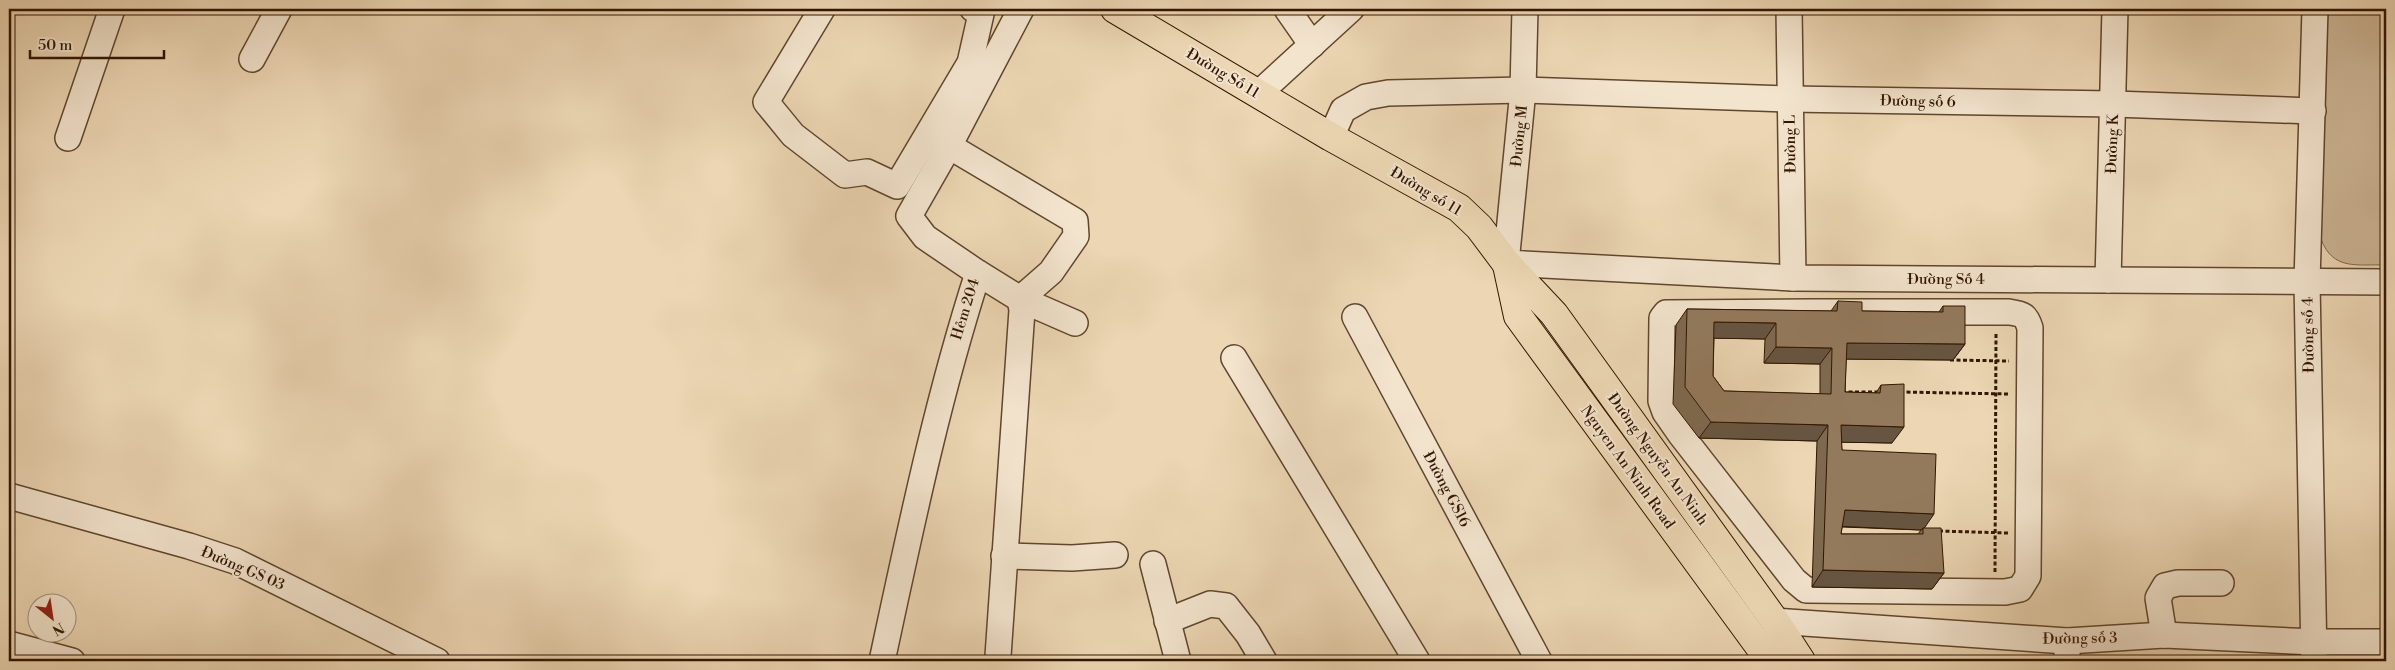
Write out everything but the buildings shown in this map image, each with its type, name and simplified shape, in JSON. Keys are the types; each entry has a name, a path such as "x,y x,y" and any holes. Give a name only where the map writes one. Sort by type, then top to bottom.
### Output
{"main road":[{"name":"Đường Số 11","path":"1115,9 1331,137"},
{"name":"Đường số 11","path":"1331,137 1459,208 1479,227 1506,263"},
{"name":"Đường Nguyễn An Ninh","path":"1506,263 1554,314 1775,622 1784,658"},
{"name":"Nguyen An Ninh Road","path":"1506,263 1518,316 1784,658"}],"street":[{"path":"68,138 112,9"},
{"path":"252,60 279,9"},
{"path":"822,9 766,102 792,135 845,175 867,172 897,186 970,63 981,14 973,9"},
{"name":"Hẻm 204","path":"882,661 916,500 944,386 954,347 978,273 925,237 910,216 1021,9"},
{"path":"1287,9 1312,45"},
{"path":"1258,94 1352,9"},
{"name":"Đường M","path":"1506,263 1523,90 1525,9"},
{"name":"Đường L","path":"1790,9 1789,99 1805,278 1812,312"},
{"name":"Đường K","path":"2108,280 2115,9"},
{"name":"Đường số 4","path":"2314,652 2307,282 2315,9"},
{"name":"Đường số 6","path":"1331,137 1343,110 1366,98 1388,93 1523,90 1789,99 2114,104 2313,110"},
{"path":"949,146 1075,221 1076,236 1051,272 1020,299"},
{"name":"Đường Số 4","path":"1506,263 1805,278 2386,282"},
{"path":"978,273 1020,299 1075,323"},
{"path":"998,656 1022,310 1020,299"},
{"path":"1812,312 1996,312 2023,314 2027,318 2030,328 2028,576 2020,590 1995,592 1806,590 1794,580 1665,412 1661,401 1662,318 1666,314 1812,312"},
{"name":"Đường GS16","path":"1354,317 1539,661"},
{"path":"1234,358 1417,661"},
{"name":"Đường GS 03","path":"9,496 189,546 235,561 437,661"},
{"path":"1004,556 1072,558 1115,555"},
{"path":"1153,564 1178,661"},
{"path":"2164,635 2158,598 2165,586 2178,583 2221,583"},
{"path":"1167,621 1210,604 1226,606 1248,634 1264,661"},
{"name":"Đường số 3","path":"1775,622 2067,651 2164,635 2314,652 2386,642"},
{"path":"9,644 72,661"}],"path":[{"path":"1995,592 1996,312"},
{"path":"1949,360 2030,362"},
{"path":"1835,391 1882,392"},
{"path":"1892,392 2029,394"},
{"path":"1929,530 2029,533"}],"shaded area":[{"path":"2328,9 2386,9 2386,265 2356,265 2339,261 2326,249 2321,239"}]}
